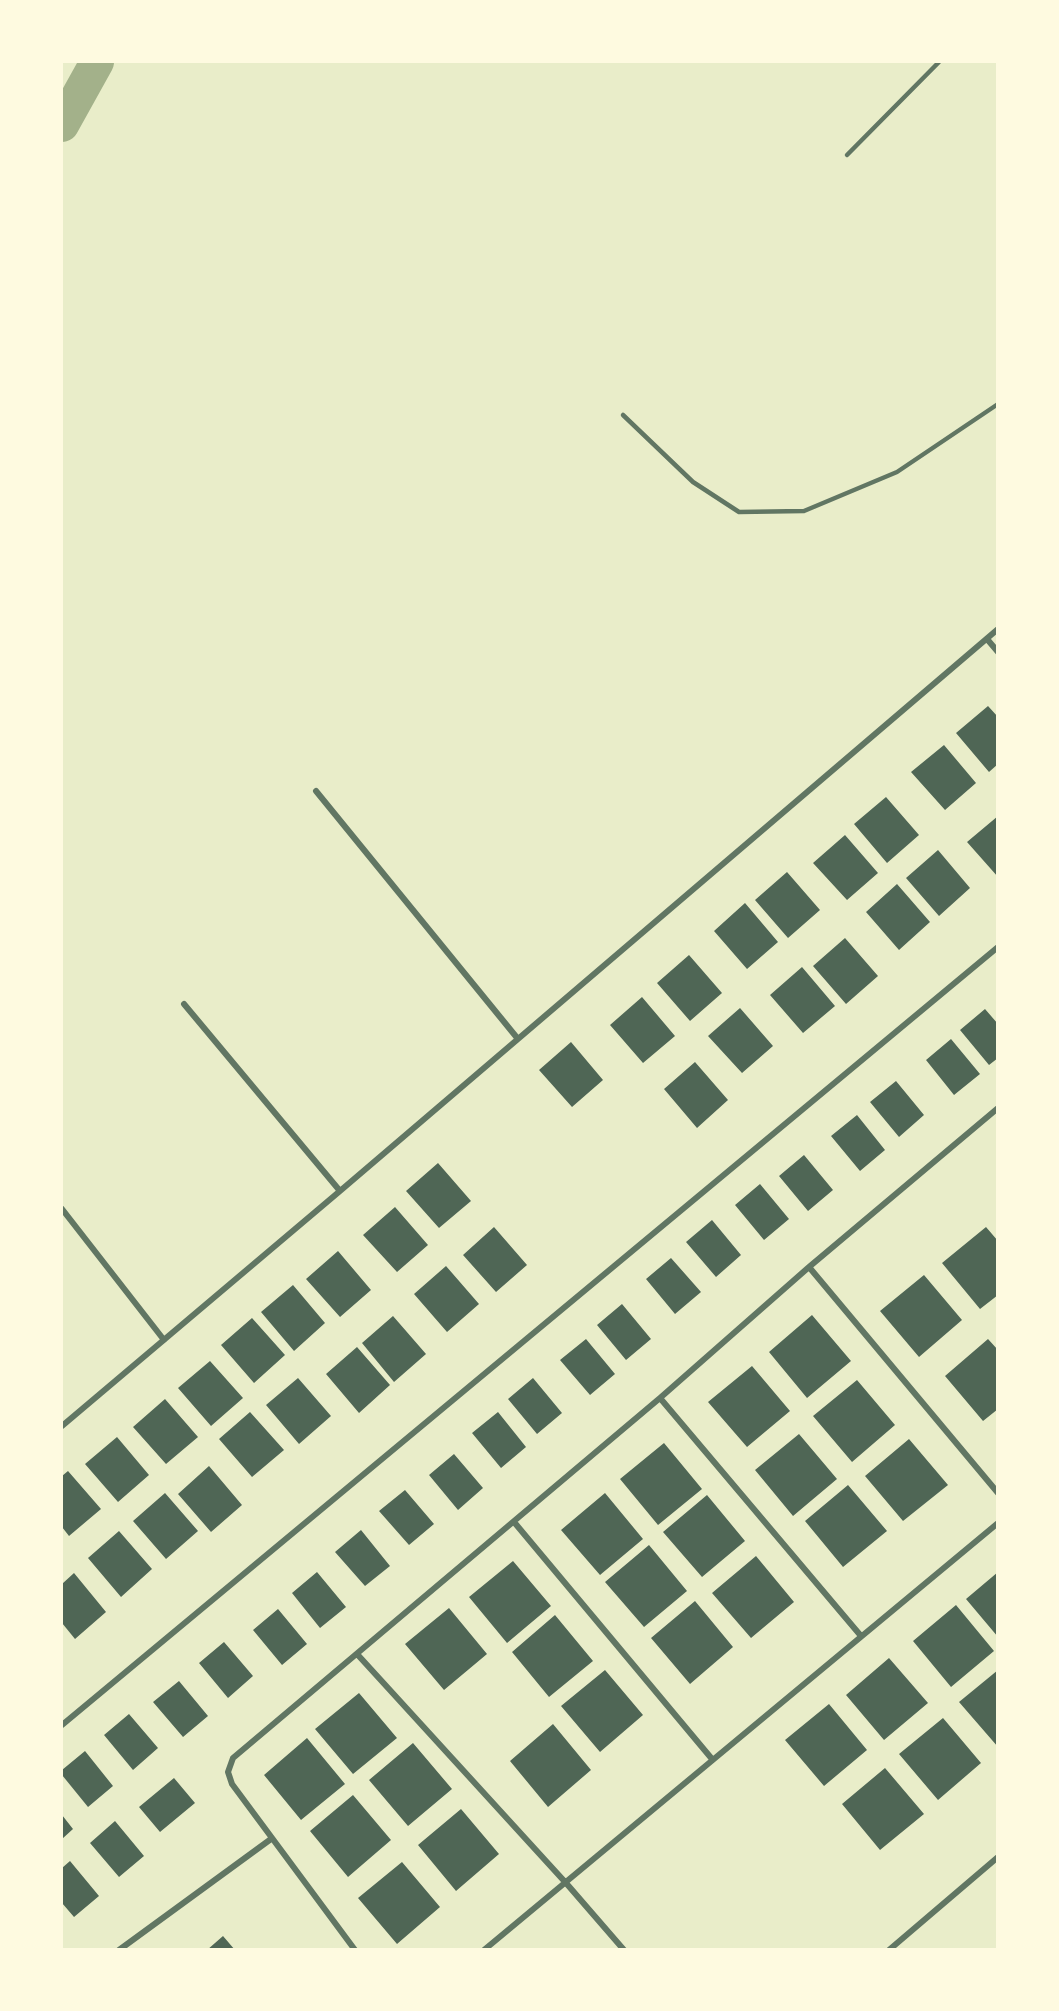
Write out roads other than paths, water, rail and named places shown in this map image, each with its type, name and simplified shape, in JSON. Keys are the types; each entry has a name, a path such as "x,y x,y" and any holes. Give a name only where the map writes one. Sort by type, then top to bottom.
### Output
{"street":[{"path":"62,1426 998,629"},
{"path":"987,639 998,652"},
{"path":"316,791 518,1039"},
{"path":"62,1725 998,946"},
{"path":"184,1004 340,1191"},
{"path":"356,1950 232,1784 228,1772 233,1758 660,1398 809,1267 998,1108"},
{"path":"62,1209 164,1341"},
{"path":"809,1267 998,1493"},
{"path":"660,1398 861,1636"},
{"path":"513,1522 711,1759"},
{"path":"484,1950 711,1759 998,1523"},
{"path":"357,1654 566,1883 624,1950"},
{"path":"119,1950 272,1839"},
{"path":"889,1950 998,1857"}],"lane":[{"path":"847,155 939,62"},
{"path":"623,415 693,482 739,512 804,511 897,472 998,404"}],"waterway":[{"path":"62,125 97,62"}]}
